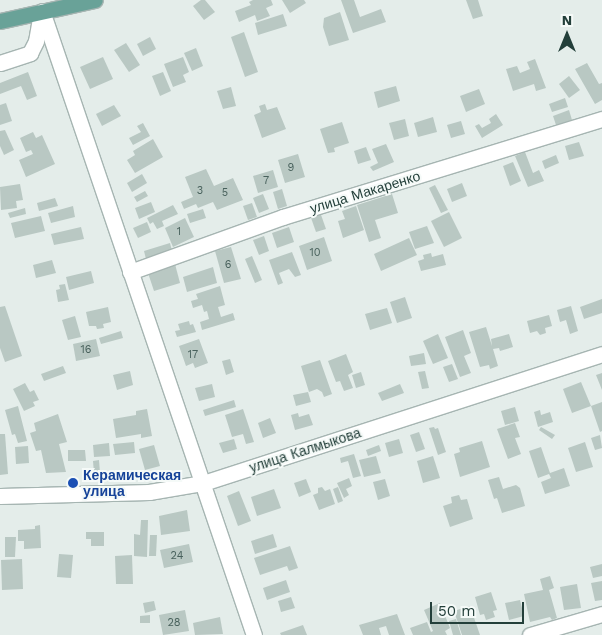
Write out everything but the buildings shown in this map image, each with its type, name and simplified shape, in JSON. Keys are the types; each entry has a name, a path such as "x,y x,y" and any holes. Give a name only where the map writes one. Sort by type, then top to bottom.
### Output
{"main road":[{"path":"0,21 95,0"}],"street":[{"path":"0,63 30,54 36,41 42,11"},
{"path":"42,11 254,635"},
{"name":"улица Макаренко","path":"130,272 283,217 602,119"},
{"name":"улица Калмыкова","path":"0,496 142,493 203,483 602,354"},
{"path":"530,635 602,614"}],"place":[{"name":"Керамическая улица","path":"73,483"}]}
